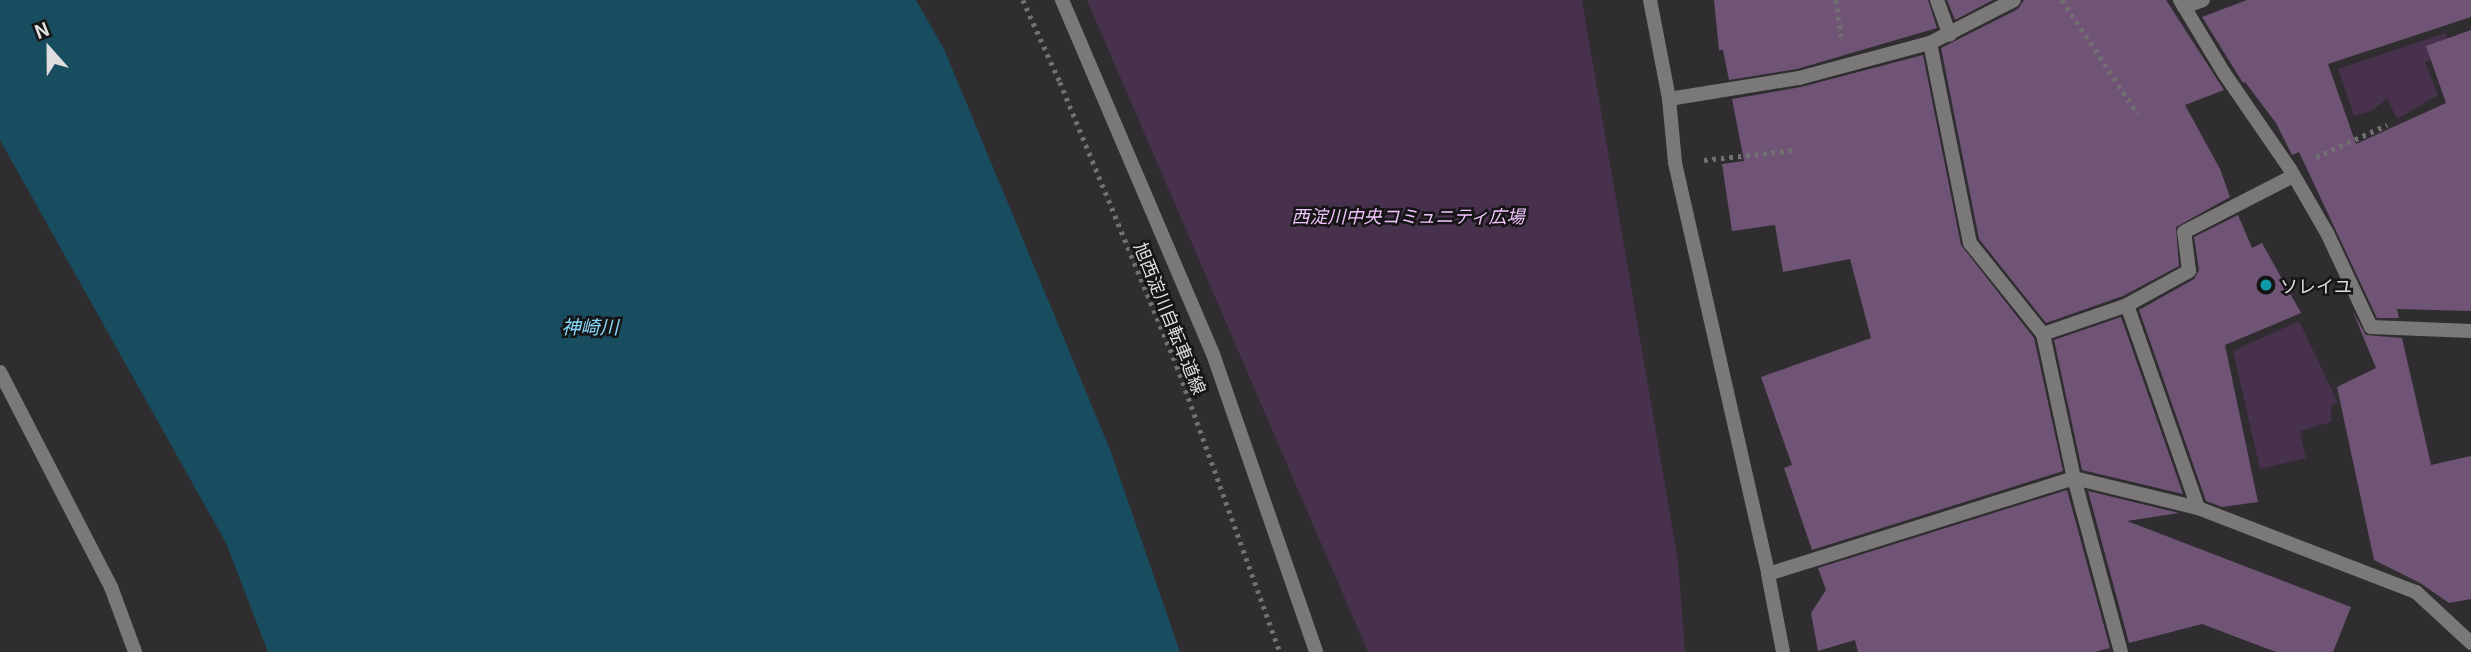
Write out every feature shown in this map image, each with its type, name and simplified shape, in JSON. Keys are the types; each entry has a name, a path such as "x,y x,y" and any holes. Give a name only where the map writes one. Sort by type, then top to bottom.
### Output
{"street":[{"path":"1062,0 1213,354 1316,652"},
{"path":"1650,0 1669,99 1675,163 1769,574 1783,652"},
{"path":"1937,0 1950,35"},
{"path":"1669,99 1799,78 1930,43 2014,0"},
{"path":"2203,0 2182,3 2327,233 2371,327 2471,331"},
{"path":"1930,43 1970,243 2043,334 2074,478 2121,652"},
{"path":"2043,334 2127,305 2189,271 2184,232 2291,173"},
{"path":"2127,305 2198,508"},
{"path":"0,372 111,587 135,652"},
{"path":"1769,574 2074,478 2198,508 2416,592 2471,643"}],"path":[{"name":"旭西淀川自転車道線","path":"1023,0 1060,82 1177,366 1280,652"},
{"path":"2062,0 2138,114"},
{"path":"2291,173 2387,125"},
{"path":"1675,163 1795,150"}],"green space":[{"name":"西淀川中央コミュニティ広場","path":"1087,0 1582,0 1678,561 1685,652 1368,652"},
{"path":"2445,33 2453,51 2425,62 2438,95 2397,119 2387,98 2372,111 2354,116 2338,69"},
{"path":"2299,321 2338,403 2331,406 2331,422 2300,431 2306,458 2260,469 2233,351"}],"water":[{"name":"神崎川","path":"0,0 916,0 944,49 1111,452 1180,652 268,652 226,543 0,140"}],"building":[{"path":"1714,0 1928,0 1937,28 1797,69 1729,80 1723,50 1719,50"},
{"path":"1947,0 1993,0 1955,20"},
{"path":"2024,0 2166,0 2224,90 2185,105 2220,169 2230,197 2176,227 2179,266 2123,296 2046,323 1979,239 1941,48 2018,9"},
{"path":"2247,0 2471,0 2471,17 2328,64 2356,144 2446,103 2426,46 2471,30 2471,311 2397,309 2399,318 2377,318 2299,152 2292,155 2276,123 2245,82 2243,83 2202,17"},
{"path":"1923,55 1961,245 2034,338 2063,471 1812,550 1784,468 1792,465 1761,377 1871,338 1850,259 1783,272 1775,225 1732,231 1722,164 1744,161 1732,99 1801,87"},
{"path":"2238,215 2252,248 2262,243 2301,313 2225,345 2258,502 2222,507 2206,501 2139,310 2194,279 2199,270 2194,237"},
{"path":"2353,312 2366,335 2402,338 2431,465 2471,456 2471,599 2449,603 2420,583 2374,560 2337,387 2376,368"},
{"path":"2121,317 2183,494 2082,470 2054,340"},
{"path":"2067,490 2110,648 2095,652 1858,652 1855,640 1818,651 1811,613 1826,590 1818,568"},
{"path":"2088,491 2179,513 2127,521 2351,607 2333,652 2276,652 2202,624 2129,643"}],"place":[{"name":"ソレイユ","path":"2266,285"}]}
